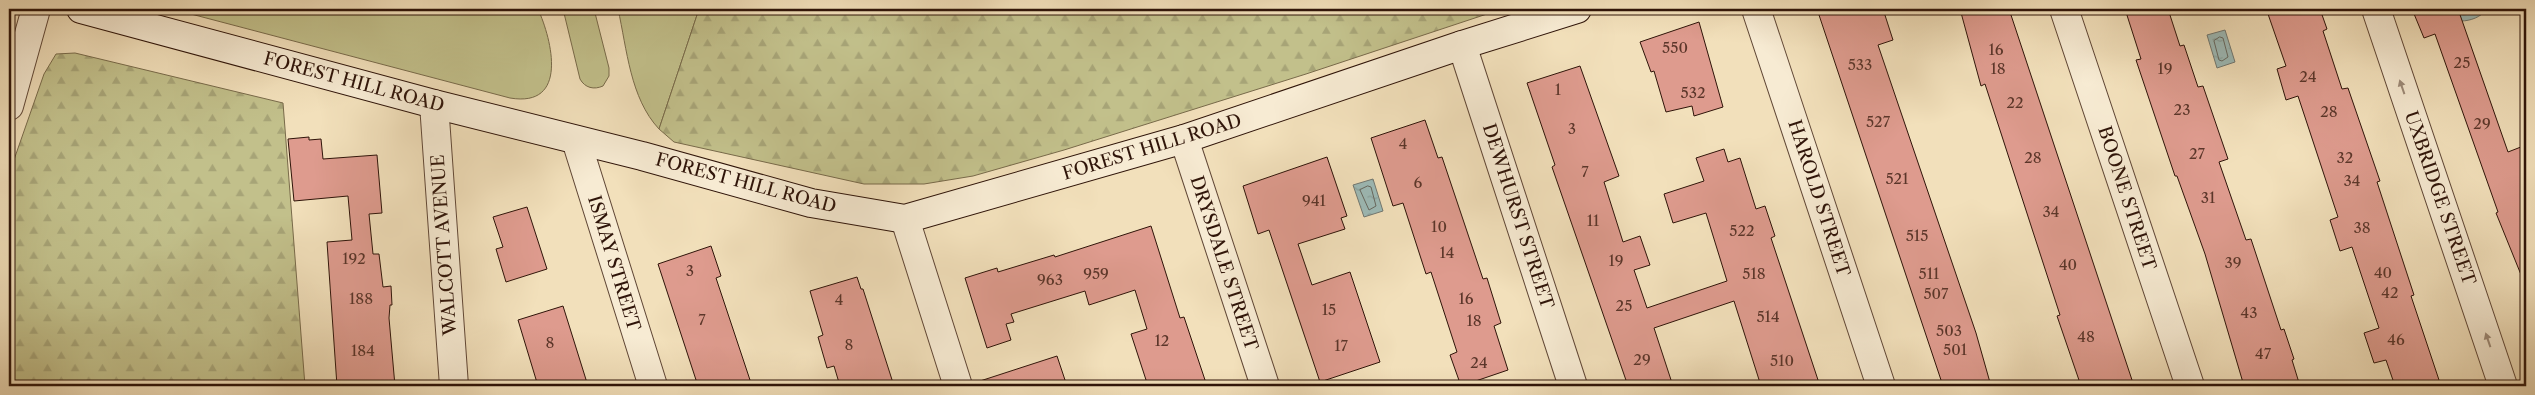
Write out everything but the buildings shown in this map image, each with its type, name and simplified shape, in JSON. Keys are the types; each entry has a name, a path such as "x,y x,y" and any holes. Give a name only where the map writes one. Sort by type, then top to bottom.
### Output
{"street":[{"path":"9,106 36,9"},
{"name":"FOREST HILL ROAD","path":"81,9 434,104 642,156 811,203 905,219 1184,139 1462,45 1577,9"},
{"name":"HAROLD STREET","path":"1756,9 1881,386"},
{"name":"BOONE STREET","path":"2064,9 2190,386"},
{"name":"UXBRIDGE STREET","path":"2376,9 2504,386"},
{"name":"DEWHURST STREET","path":"1462,45 1573,386"},
{"name":"WALCOTT AVENUE","path":"434,104 454,386"},
{"name":"DRYSDALE STREET","path":"1184,139 1265,386"},
{"name":"ISMAY STREET","path":"576,140 653,386"},
{"path":"905,219 958,386"}],"green space":[{"path":"172,9 538,9 548,37 551,69 548,82 541,93 529,98 510,98"},
{"path":"563,9 594,9 609,68 609,76 603,86 590,87 580,79"},
{"path":"618,9 699,9 659,129 649,117 636,88 627,56"},
{"path":"699,9 1502,9 1306,74 1064,150 973,176 924,184 864,184 674,142 659,129"},
{"path":"75,53 283,103 305,386 9,386 9,174 44,74 56,54"}],"water":[{"path":"2454,9 2486,9 2475,18 2461,21"},
{"path":"2225,30 2235,62 2217,68 2207,35"},
{"path":"1373,179 1383,211 1364,217 1353,185"}]}
